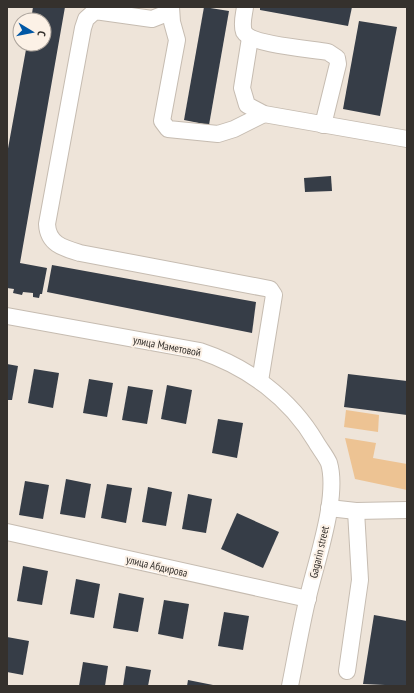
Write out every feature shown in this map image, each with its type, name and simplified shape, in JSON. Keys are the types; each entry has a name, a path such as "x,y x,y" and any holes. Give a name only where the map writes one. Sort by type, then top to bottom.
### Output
{"street":[{"path":"245,7 242,26 245,33 250,38 262,42 328,52 337,58 338,64 323,125"},
{"path":"260,381 274,295 270,289 80,253 57,244 47,234 48,216 83,28 86,19 95,11 152,19 171,9 178,40 162,122 168,129 218,134 234,129 264,114"},
{"path":"250,38 242,88 246,105 264,114 407,139"},
{"name":"улица Маметовой","path":"7,316 200,351 223,359 260,381 285,400 305,423"},
{"name":"Gagarin street","path":"290,686 329,508 331,484 328,463 305,423"},
{"path":"329,508 356,511 407,510"},
{"path":"347,671 360,580 356,511"},
{"name":"улица Абдирова","path":"7,532 308,599"}],"shaded area":[{"path":"346,410 379,415 378,432 344,427"},
{"path":"345,438 376,443 373,458 407,464 407,490 355,479"}],"building":[{"path":"33,7 65,7 20,263 47,268 42,294 40,294 39,298 33,297 33,293 23,292 22,295 13,293 14,289 7,288 7,154 26,52 52,52 52,12 32,12"},
{"path":"204,7 229,11 209,125 184,120"},
{"path":"260,7 352,7 348,26 260,10"},
{"path":"359,21 397,27 380,116 343,109"},
{"path":"331,176 332,191 305,192 304,178"},
{"path":"52,265 256,302 252,333 47,292"},
{"path":"7,364 18,366 12,400 7,400"},
{"path":"34,369 59,373 53,408 28,403"},
{"path":"348,374 407,381 407,415 344,407"},
{"path":"89,379 113,383 107,417 83,413"},
{"path":"167,385 192,390 186,424 161,419"},
{"path":"128,386 153,390 147,424 122,420"},
{"path":"218,419 243,423 237,458 212,453"},
{"path":"66,479 91,484 85,518 60,514"},
{"path":"25,481 49,485 43,519 19,515"},
{"path":"107,484 132,488 126,523 101,518"},
{"path":"148,487 172,492 166,526 142,522"},
{"path":"188,494 212,499 206,533 182,529"},
{"path":"237,513 279,532 263,568 221,549"},
{"path":"23,566 48,571 42,605 17,601"},
{"path":"76,579 100,584 94,618 70,614"},
{"path":"119,593 144,598 138,632 113,628"},
{"path":"164,600 189,604 183,639 158,634"},
{"path":"224,612 249,616 243,650 218,646"},
{"path":"374,615 407,621 407,686 363,684"},
{"path":"7,637 29,641 23,675 7,672"},
{"path":"83,662 108,666 105,686 79,686"},
{"path":"126,666 151,670 148,686 123,686"},
{"path":"188,680 213,685 213,686 187,686"}]}
